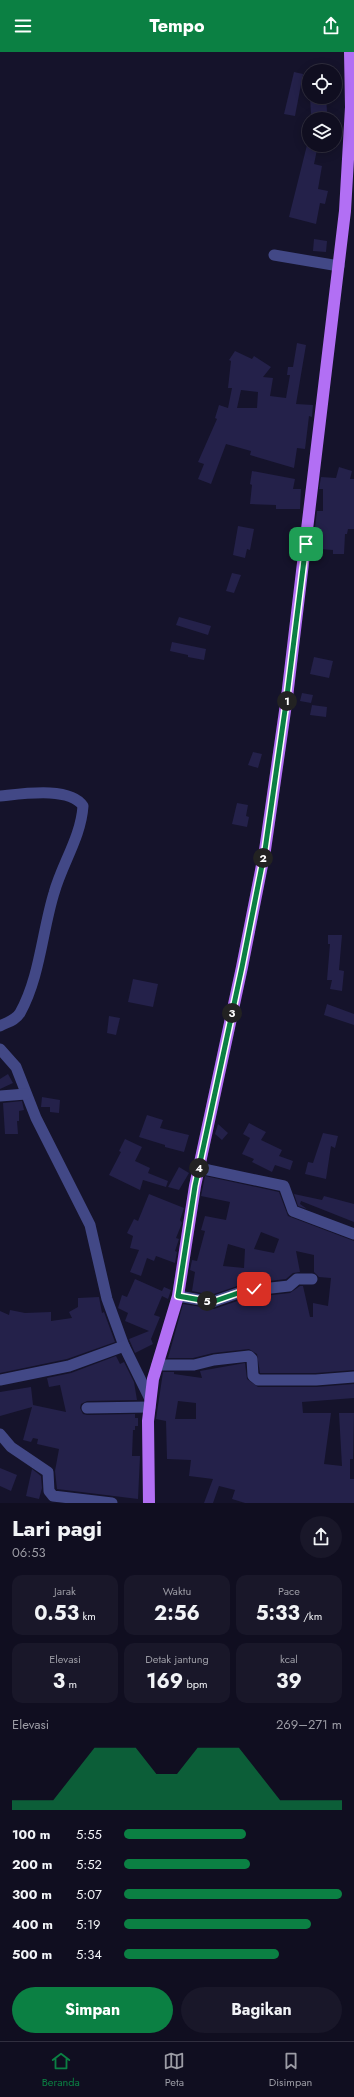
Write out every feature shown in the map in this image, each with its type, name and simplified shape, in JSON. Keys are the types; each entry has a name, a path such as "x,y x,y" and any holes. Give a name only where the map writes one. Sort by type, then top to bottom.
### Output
{"main road":[{"path":"149,1503 147,1450 150,1403 158,1365 178,1296 199,1168 242,967 265,850 288,689 339,266 351,107 350,52"}],"street":[{"path":"274,255 339,266"},
{"path":"0,796 56,794 75,799 83,806 82,815 70,856 54,893 30,989 16,1019 0,1026"},
{"path":"0,1048 13,1063 36,1118 94,1233 107,1299 124,1346 150,1403 87,1408"},
{"path":"0,1096 26,1094"},
{"path":"199,1168 284,1186 293,1211 354,1234"},
{"path":"178,1296 212,1302 244,1291 288,1286 297,1279 312,1279"},
{"path":"0,1380 69,1366 124,1346"},
{"path":"158,1365 194,1365 214,1360 248,1356 252,1359 254,1376 258,1380 316,1380 354,1377"},
{"path":"0,1434 11,1447 48,1472 49,1490 52,1500 112,1503"}],"building":[{"path":"294,72 302,74 295,116 284,114"},
{"path":"310,104 326,104 327,112 311,112"},
{"path":"305,152 317,152 314,164 322,166 318,189 328,191 325,204 320,203 316,224 289,217"},
{"path":"314,239 327,241 326,252 313,251"},
{"path":"297,343 306,345 296,404 313,405 312,417 309,416 305,449 297,448 294,468 250,455 251,451 226,444 211,484 198,479 204,464 198,462 217,419 215,418 219,405 228,408 232,388 228,388 231,361 229,360 235,351 252,359 254,356 271,367 263,377 273,378 270,396 286,398 290,375 287,375 288,367 293,367","holes":["241,390 258,392 257,408 237,408"]},
{"path":"339,467 352,471 350,479 354,479 354,529 348,529 347,534 345,534 344,554 333,554 333,550 320,549 321,545 313,544 317,511 323,511 323,489 319,489 321,477 336,478"},
{"path":"252,471 295,479 293,489 301,489 300,509 276,509 276,505 250,504 252,485 250,484"},
{"path":"238,526 254,529 250,550 247,549 245,558 233,555"},
{"path":"232,573 241,575 234,593 226,591"},
{"path":"179,617 211,626 208,635 176,625"},
{"path":"172,642 206,649 204,660 170,651"},
{"path":"314,657 333,661 329,678 310,674"},
{"path":"302,693 313,695 311,703 300,701"},
{"path":"312,705 327,707 326,717 310,715"},
{"path":"253,752 262,754 258,768 248,765"},
{"path":"237,803 248,805 246,816 249,817 247,827 232,824"},
{"path":"328,935 342,935 339,970 344,971 342,991 330,989 332,980 327,980 330,944 328,944"},
{"path":"133,979 158,984 153,1007 128,1002"},
{"path":"327,1004 354,1014 354,1025 324,1015"},
{"path":"109,1016 120,1018 116,1035 107,1033"},
{"path":"8,1074 13,1083 0,1089 0,1079"},
{"path":"42,1097 60,1100 59,1113 50,1112 50,1107 41,1107"},
{"path":"22,1101 24,1110 19,1111 19,1121 17,1121 18,1134 5,1134 3,1103"},
{"path":"147,1115 163,1120 160,1128 189,1135 184,1152 165,1147 165,1145 139,1137"},
{"path":"249,1123 266,1132 261,1140 282,1150 279,1156 293,1161 290,1170 275,1165 272,1172 252,1162 254,1159 242,1154 250,1138 243,1134"},
{"path":"218,1124 228,1133 222,1140 215,1134"},
{"path":"323,1133 338,1136 335,1148 331,1146 326,1179 305,1174 308,1162 313,1163"},
{"path":"125,1139 142,1147 135,1161 150,1168 148,1173 168,1181 166,1187 143,1180 140,1190 109,1175 121,1152 119,1151"},
{"path":"179,1167 189,1173 179,1190 168,1187"},
{"path":"205,1176 279,1192 288,1216 354,1241 354,1370 316,1373 260,1373 257,1354 249,1349 213,1353 193,1358 168,1358 183,1304 214,1309 246,1298 290,1293 300,1286 303,1286 310,1317 313,1317 313,1303 328,1306 331,1278 319,1277 314,1272 314,1255 296,1251 300,1272 293,1273 286,1279 243,1284 211,1295 192,1291 195,1272 190,1270 192,1260 197,1261 205,1231 201,1230 205,1216 226,1220 230,1202 201,1196","holes":["261,1232 279,1239 274,1253 254,1249","228,1244 245,1249 244,1268 223,1266"]},
{"path":"149,1194 184,1208 180,1220 182,1223 176,1238 179,1239 175,1251 177,1252 175,1263 156,1256 154,1261 147,1258 141,1276 130,1272 139,1250 130,1248 133,1236 127,1233 134,1219 138,1221"},
{"path":"294,1194 322,1200 324,1196 354,1204 354,1222 301,1201 300,1204 307,1209 298,1206"},
{"path":"135,1279 162,1291 164,1287 171,1290 168,1299 162,1296 154,1315 160,1317 151,1339 153,1344 135,1353 129,1339 149,1331 125,1321 128,1313 118,1308 122,1295 127,1297"},
{"path":"99,1297 102,1313 104,1312 115,1342 67,1359 0,1373 0,1311 9,1315 10,1310 25,1313 51,1312 51,1321 72,1318 69,1312 78,1307 78,1298"},
{"path":"116,1356 120,1364 124,1362 134,1382 137,1400 87,1401 81,1404 80,1408 83,1414 87,1415 135,1414 135,1418 138,1418 138,1426 135,1426 135,1430 133,1430 132,1456 140,1456 138,1499 57,1489 55,1471 59,1449 37,1444 38,1439 33,1438 31,1442 23,1440 32,1407 0,1416 0,1392 31,1387 33,1405 66,1412 60,1385 49,1387 47,1378 71,1373"},
{"path":"245,1363 247,1379 258,1387 316,1387 354,1384 354,1398 302,1402 303,1413 331,1413 324,1464 342,1466 339,1413 354,1413 353,1459 350,1459 350,1479 354,1479 354,1503 245,1503 232,1499 235,1490 219,1486 213,1503 204,1503 213,1479 189,1476 191,1460 167,1459 166,1421 156,1419 163,1372 174,1372 174,1374 202,1378 200,1371","holes":["178,1401 196,1403 196,1419 175,1419"]},
{"path":"0,1468 17,1475 11,1491 0,1486"},
{"path":"32,1469 41,1476 42,1488 39,1499 26,1496"}],"route":[{"path":"254,1289 232,1294 212,1302 178,1296 195,1186 242,967 265,850 287,696 306,544"}]}
